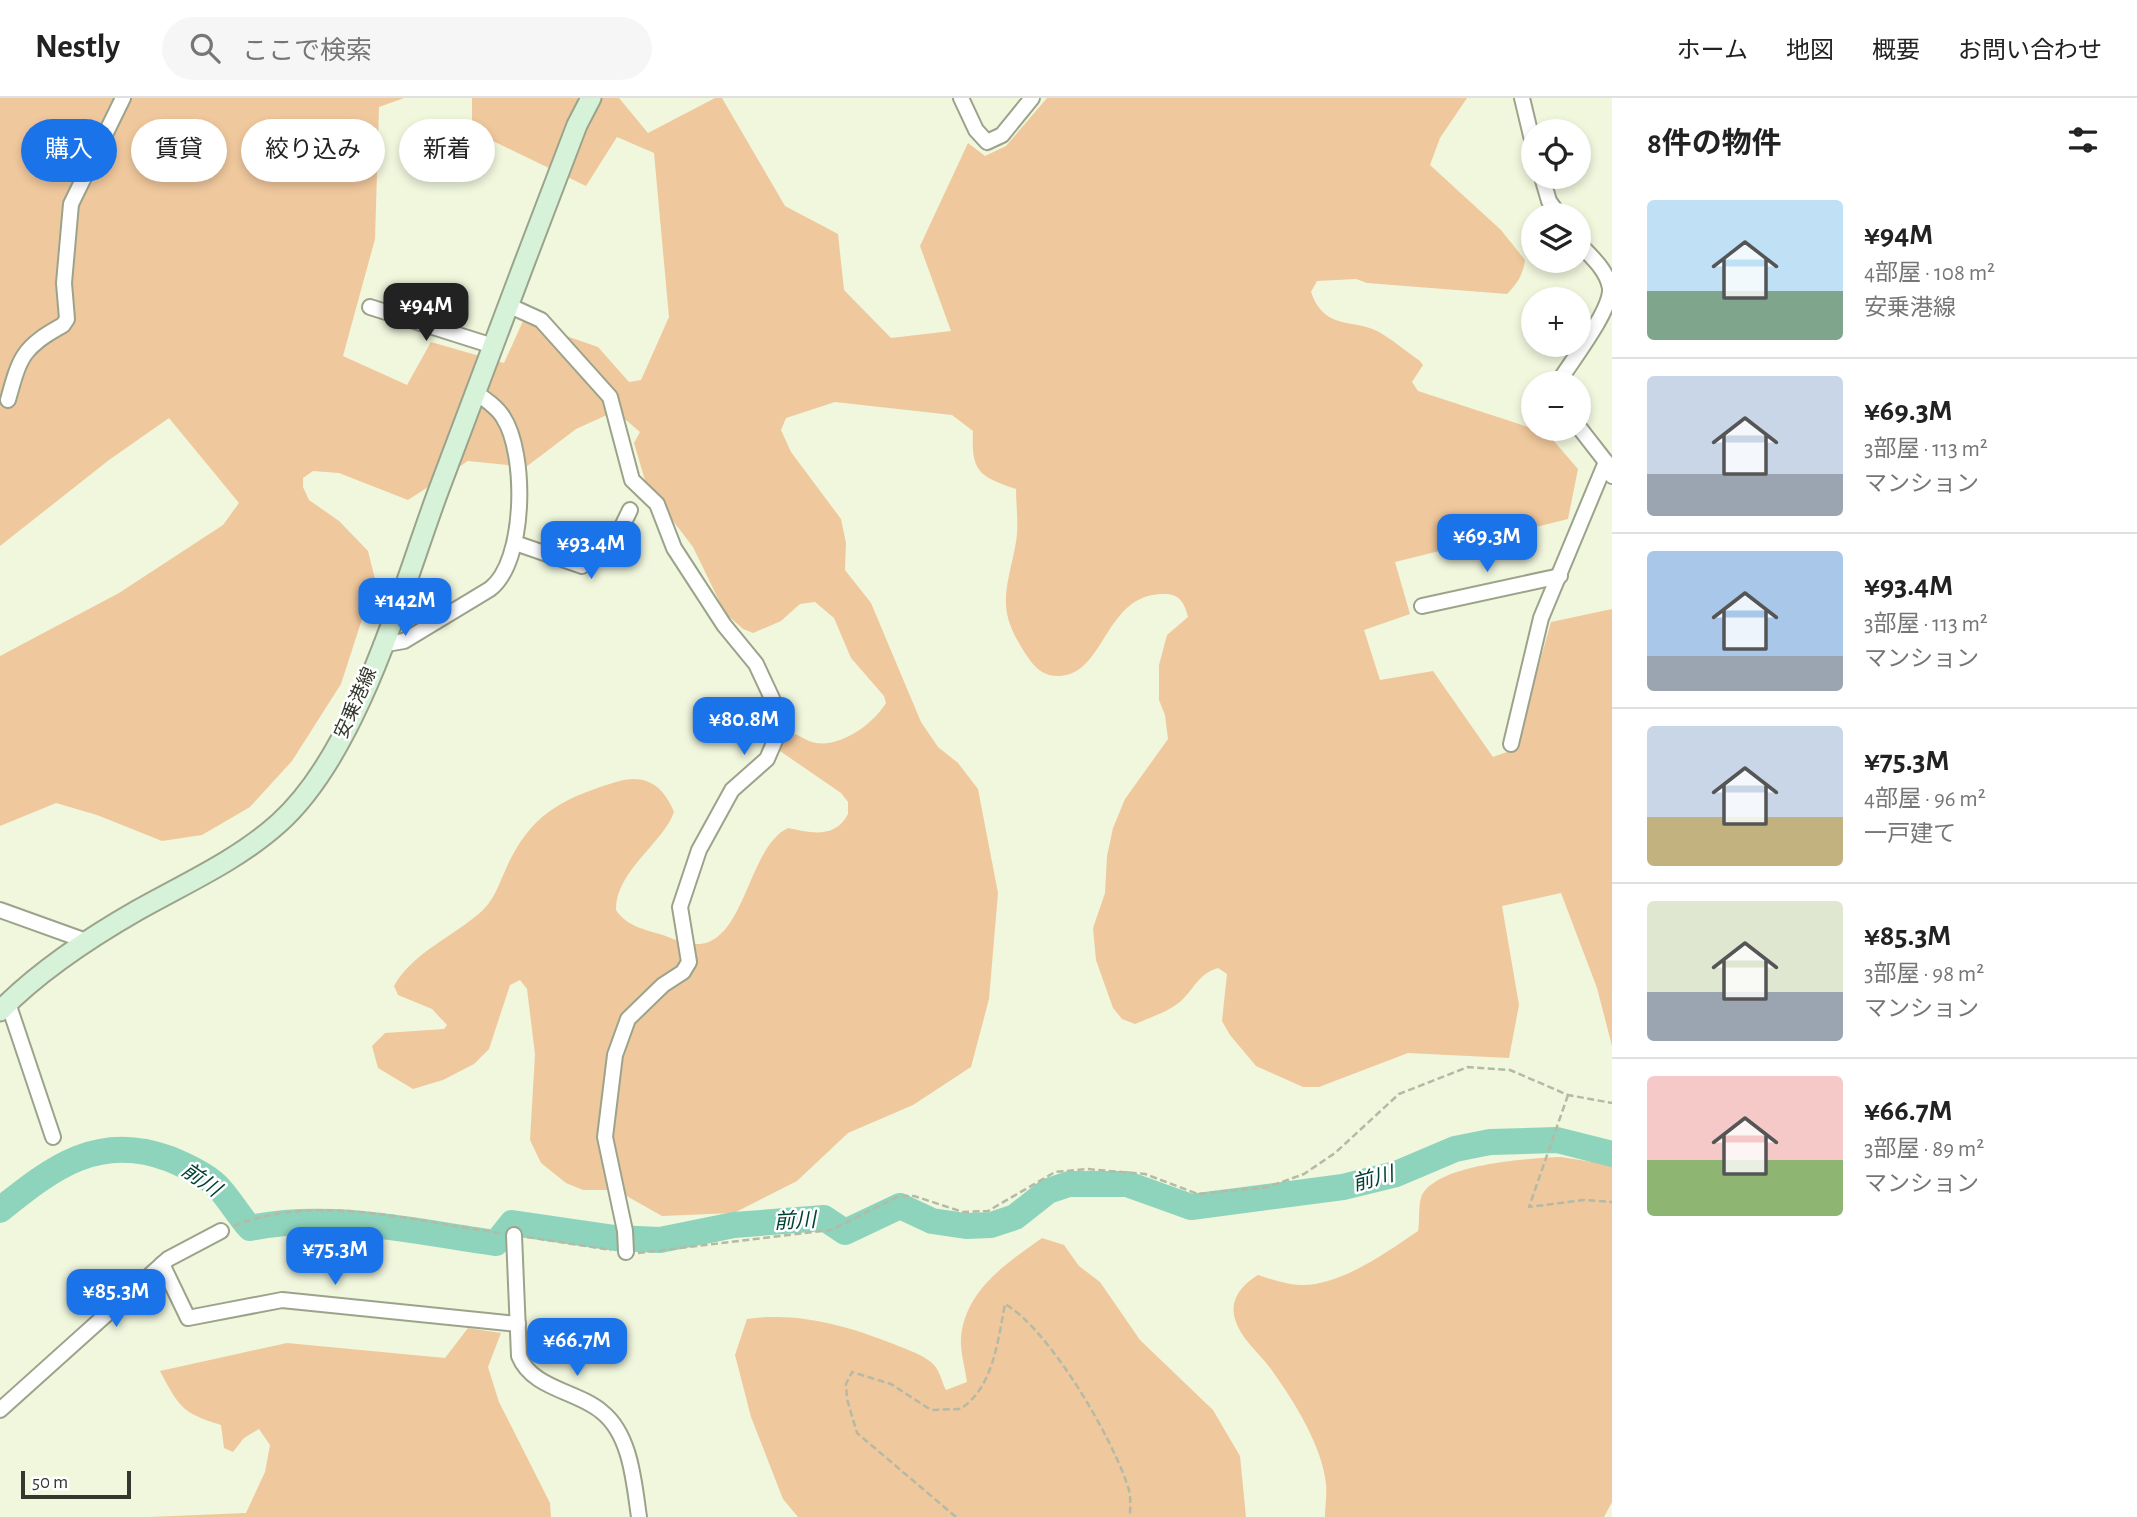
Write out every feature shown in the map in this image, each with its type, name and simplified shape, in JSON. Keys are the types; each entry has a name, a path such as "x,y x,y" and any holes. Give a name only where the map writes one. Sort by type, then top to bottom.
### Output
{"main road":[{"name":"安乗港線","path":"4,1007 37,977 89,942 135,912 228,860 279,824 327,766 347,729 381,645 577,125 591,98"}],"street":[{"path":"8,400 19,360 27,348 63,325 67,319 64,283 71,204 103,145 123,98"},
{"path":"961,98 976,130 987,142 1002,135 1032,98"},
{"path":"1522,98 1527,119"},
{"path":"1566,371 1609,303 1610,288 1602,269 1591,257"},
{"path":"508,305 541,320 611,397 632,480 657,504 674,548 724,625 756,664 783,722 767,759 732,790 699,850 680,907 689,962 683,972 663,985 628,1019 615,1055 605,1137 625,1243"},
{"path":"370,307 493,346"},
{"path":"381,645 404,641 500,581 515,543 518,456 504,417 475,392"},
{"path":"1590,441 1606,462 1612,476"},
{"path":"1511,744 1541,618 1606,462"},
{"path":"515,543 582,566 612,547 630,510"},
{"path":"1422,606 1560,576"},
{"path":"0,911 89,942"},
{"path":"4,1007 53,1137"},
{"path":"0,1410 162,1264 221,1231"},
{"path":"514,1235 519,1356 527,1371 604,1413 620,1437 631,1465 639,1517"},
{"path":"162,1264 188,1318 282,1300 518,1324"}],"path":[{"path":"514,1235 625,1243 644,1253 831,1230 899,1196 914,1196 963,1212 988,1211 1055,1172 1087,1170 1145,1174 1198,1194 1268,1187 1304,1174 1335,1153 1399,1094 1468,1067 1510,1070 1568,1095 1612,1103"},
{"path":"1568,1095 1529,1207 1584,1200 1612,1202"},
{"path":"221,1231 259,1215 289,1210 331,1210 495,1233"},
{"path":"956,1517 900,1466 857,1433 847,1399 846,1384 852,1372 891,1384 931,1409 960,1409 981,1391 999,1336 1005,1304 1030,1324 1095,1418 1129,1493 1130,1517"}],"shaded area":[{"path":"0,98 404,98 379,107 379,119 241,119 241,182 377,182 375,239 343,356 407,385 431,342 504,363 523,321 598,347 629,382 641,380 669,317 654,153 617,137 586,186 495,142 495,119 472,119 472,98 619,98 648,133 715,98 722,98 785,206 838,234 844,290 891,338 951,331 920,246 968,143 985,156 1006,146 1047,98 1467,98 1440,138 1430,165 1501,230 1521,255 1522,273 1514,287 1507,294 1367,283 1356,279 1317,281 1311,292 1317,305 1332,319 1379,332 1420,361 1423,365 1412,382 1418,391 1521,425 1521,441 1554,441 1578,469 1568,519 1395,562 1410,614 1364,630 1380,680 1433,671 1493,757 1515,749 1551,622 1612,609 1612,1046 1597,988 1561,893 1502,906 1519,1005 1509,1058 1408,1053 1319,1087 1303,1087 1256,1066 1230,1035 1222,1021 1227,974 1218,968 1206,974 1181,1001 1165,1011 1135,1024 1122,1019 1113,1008 1096,960 1093,928 1105,893 1107,856 1113,828 1125,799 1168,739 1165,715 1159,700 1159,665 1167,635 1188,617 1185,608 1178,598 1170,594 1145,597 1129,606 1097,650 1074,672 1052,676 1042,672 1025,653 1007,611 1007,587 1017,536 1016,489 993,480 980,470 974,456 973,431 952,415 835,402 786,418 781,430 791,452 841,519 846,543 845,570 871,603 921,722 938,747 958,763 978,789 998,893 989,999 971,1067 913,1105 848,1133 797,1181 734,1213 662,1216 616,1190 583,1190 566,1183 541,1163 530,1140 535,1054 527,989 520,980 510,985 489,1049 474,1064 443,1080 413,1089 378,1068 372,1046 385,1033 444,1029 447,1025 432,1009 398,995 394,986 412,963 483,910 496,892 511,858 531,828 568,800 626,780 644,780 658,788 674,812 661,835 623,883 616,910 631,924 694,944 711,941 724,930 774,839 788,828 822,832 829,831 843,822 848,814 848,802 841,793 777,749 784,733 793,733 816,743 846,737 865,726 886,703 884,696 851,658 834,618 815,602 800,604 781,621 753,633 743,629 725,613 693,547 647,487 634,443 640,432 626,420 609,414 576,429 526,467 468,461 408,500 339,473 313,471 303,478 303,487 309,500 339,521 368,551 375,579 341,684 292,761 250,807 202,835 162,841 97,815 56,803 0,826 0,656 119,593 223,525 239,503 169,418 109,460 0,546"},
{"path":"1561,1157 1612,1165 1612,1502 1604,1517 1325,1517 1326,1484 1319,1455 1290,1397 1238,1327 1234,1305 1239,1293 1258,1275 1290,1284 1316,1284 1362,1266 1418,1231 1421,1198 1429,1187 1443,1177 1462,1170 1506,1161"},
{"path":"1042,1238 1064,1245 1079,1266 1100,1282 1140,1340 1213,1410 1240,1456 1246,1517 798,1517 783,1499 751,1417 735,1355 747,1319 787,1317 826,1322 882,1340 914,1352 931,1362 938,1370 946,1390 967,1382 961,1338 970,1306 990,1279"},
{"path":"468,1328 501,1333 488,1367 499,1402 550,1503 551,1517 149,1517 246,1513 265,1472 270,1445 259,1429 244,1438 233,1452 224,1448 221,1425 198,1417 183,1407 160,1371 287,1343 445,1358"}],"waterway":[{"name":"前川","path":"0,1210 39,1180 78,1158 121,1150 144,1152 170,1159 201,1174 221,1191 250,1228 280,1223 342,1222 496,1243 512,1223 615,1238 660,1240 734,1225 824,1218 845,1232 900,1206 932,1221 966,1226 991,1225 1015,1217 1048,1191 1069,1184 1127,1184 1191,1207 1343,1187 1396,1174 1455,1149 1490,1142 1557,1140 1612,1154"}]}
